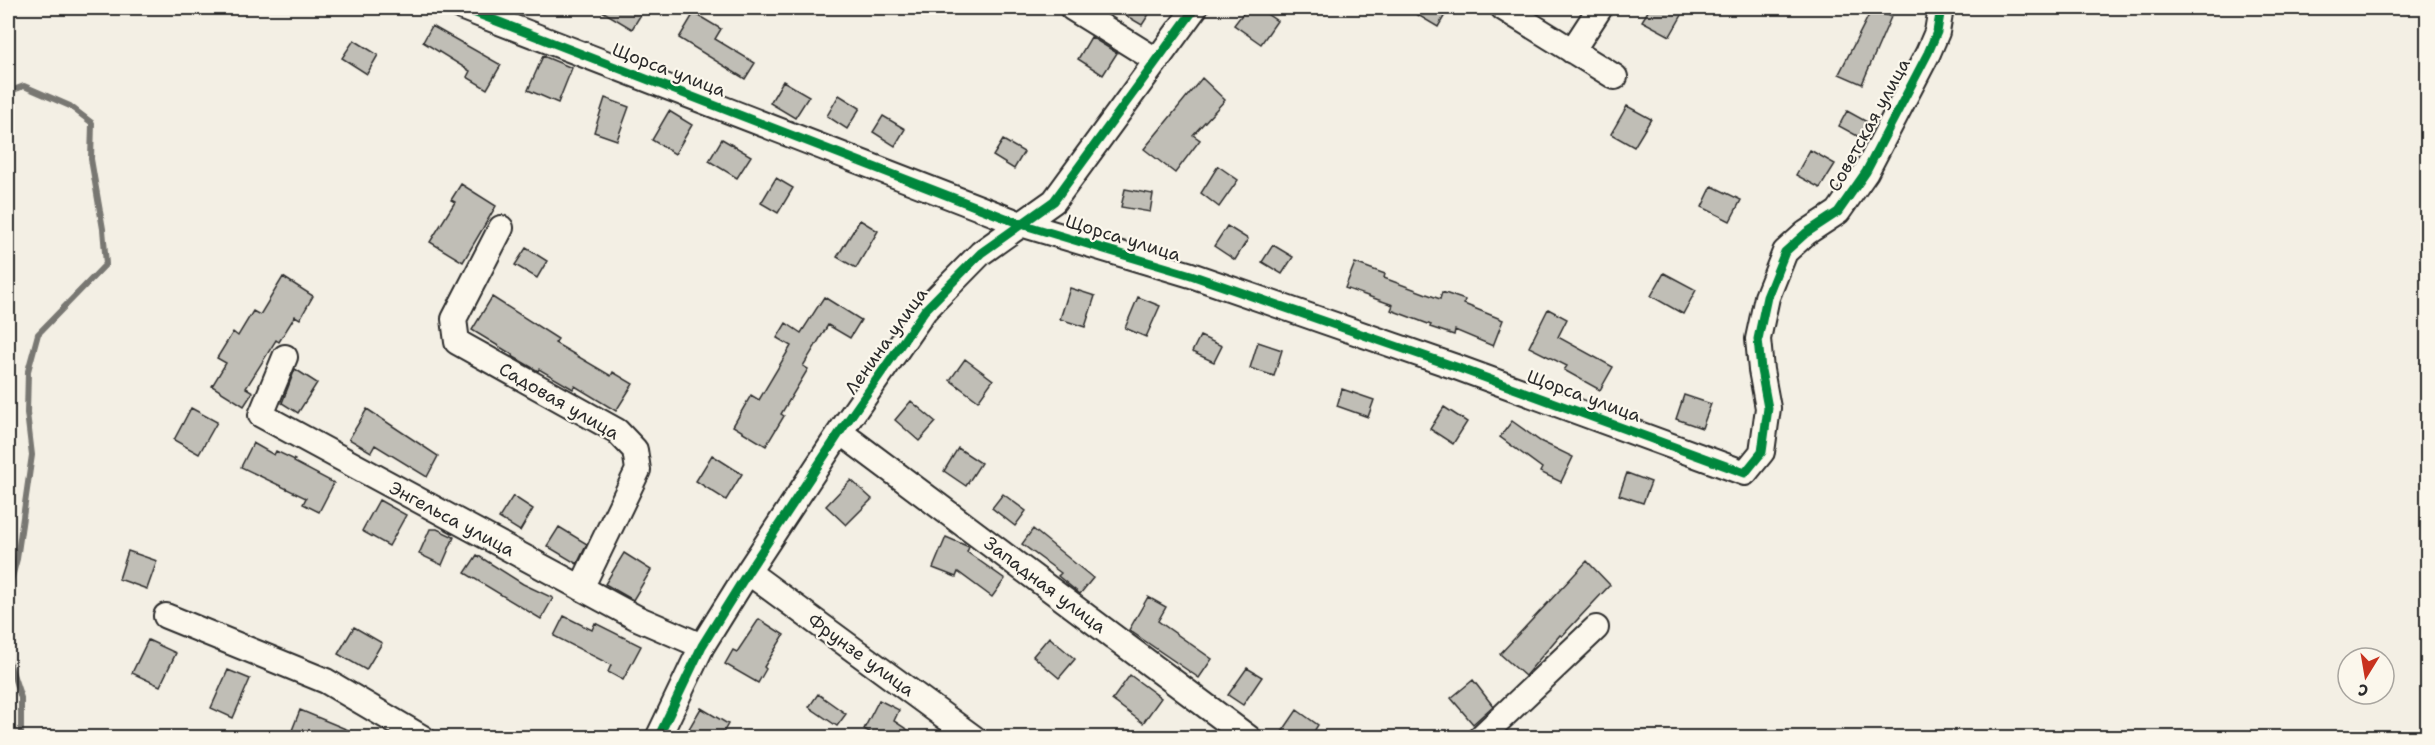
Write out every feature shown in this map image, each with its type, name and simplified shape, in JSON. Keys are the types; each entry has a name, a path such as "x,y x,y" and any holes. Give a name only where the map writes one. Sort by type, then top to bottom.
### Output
{"street":[{"name":"Щорса улица","path":"463,8 1021,224 1202,279 1456,367 1745,473"},
{"path":"1072,8 1156,60"},
{"name":"Ленина улица","path":"658,738 702,646 748,572 840,432 925,310 981,253 1054,201 1195,8"},
{"path":"1503,8 1615,77"},
{"path":"1572,51 1600,8"},
{"name":"Советская улица","path":"1745,473 1762,452 1768,408 1758,339 1767,297 1785,252 1806,233 1838,212 1866,172 1928,53 1937,32 1941,8"},
{"name":"Садовая улица","path":"501,228 454,319 457,342 618,431 635,450 638,470 581,588"},
{"name":"Энгельса улица","path":"285,357 261,415 637,618 702,646"},
{"name":"Западная улица","path":"840,432 1249,738"},
{"name":"Фрунзе улица","path":"748,572 974,738"},
{"path":"166,616 326,681 423,738"},
{"path":"1480,738 1596,628"}],"building":[{"path":"597,8 645,8 632,29"},
{"path":"1113,8 1153,8 1142,25"},
{"path":"1247,8 1258,8 1277,21 1261,44 1234,25"},
{"path":"1406,8 1449,8 1438,27"},
{"path":"1650,8 1686,8 1670,36 1642,21"},
{"path":"1872,9 1891,17 1862,84 1839,74"},
{"path":"694,13 721,29 715,39 755,63 745,79 679,38"},
{"path":"432,26 501,65 487,89 467,77 470,71 423,42"},
{"path":"1091,37 1117,53 1103,75 1078,59"},
{"path":"354,40 378,55 367,74 342,58"},
{"path":"543,56 572,68 558,103 528,90"},
{"path":"1202,78 1225,100 1193,135 1200,140 1175,173 1144,149"},
{"path":"783,81 809,96 795,118 770,103"},
{"path":"839,95 860,108 847,129 827,116"},
{"path":"605,98 629,107 617,140 594,132"},
{"path":"1627,106 1651,119 1634,147 1611,134"},
{"path":"669,111 692,125 675,154 652,140"},
{"path":"1847,111 1869,123 1861,138 1839,126"},
{"path":"883,116 905,129 895,146 873,132"},
{"path":"722,139 751,156 737,178 709,161"},
{"path":"1003,140 1024,152 1014,169 993,156"},
{"path":"1810,150 1835,164 1820,188 1796,175"},
{"path":"1218,166 1238,180 1219,207 1201,193"},
{"path":"776,178 793,188 778,213 761,203"},
{"path":"461,184 496,206 463,262 430,242 455,202 451,200"},
{"path":"1712,186 1741,200 1730,221 1702,207"},
{"path":"1125,189 1153,194 1150,212 1121,207"},
{"path":"860,220 878,231 856,268 837,257"},
{"path":"1227,226 1248,239 1235,260 1214,246"},
{"path":"1273,245 1293,257 1282,274 1262,262"},
{"path":"526,248 547,261 537,278 515,265"},
{"path":"1355,263 1385,274 1384,278 1440,299 1442,292 1465,300 1464,304 1503,320 1493,346 1455,330 1454,335 1430,327 1431,325 1391,310 1393,305 1345,288"},
{"path":"1664,273 1696,290 1683,314 1651,296"},
{"path":"283,277 313,296 300,319 295,316 279,342 276,340 246,388 253,392 244,406 212,386 226,363 217,358 233,332 238,336 253,311 260,315"},
{"path":"1070,288 1095,296 1085,327 1060,319"},
{"path":"492,297 558,339 555,343 611,376 613,372 633,384 616,411 575,386 573,389 539,369 538,371 472,330"},
{"path":"824,297 861,320 850,338 828,325 803,366 808,369 781,414 784,416 766,446 733,426 751,395 759,400 791,346 777,338 786,323 801,333"},
{"path":"1138,297 1160,306 1146,337 1125,328"},
{"path":"1548,309 1567,319 1558,337 1613,367 1600,390 1564,370 1567,366 1529,347"},
{"path":"1200,336 1222,346 1214,362 1192,352"},
{"path":"1258,342 1282,350 1274,376 1250,368"},
{"path":"965,359 993,380 978,401 950,380"},
{"path":"295,369 317,383 298,413 282,403"},
{"path":"1342,389 1374,400 1368,417 1337,406"},
{"path":"1684,395 1711,404 1702,428 1676,419"},
{"path":"911,401 936,422 919,441 895,420"},
{"path":"1444,407 1467,422 1453,444 1430,429"},
{"path":"191,408 217,422 199,454 174,440"},
{"path":"367,409 438,456 427,477 375,445 371,452 349,439"},
{"path":"1512,421 1540,441 1573,457 1561,482 1540,472 1542,468 1500,437"},
{"path":"253,443 274,455 276,451 295,460 294,462 334,483 319,512 303,504 306,498 241,467"},
{"path":"958,448 981,463 966,486 944,471"},
{"path":"712,455 742,474 726,500 696,481"},
{"path":"1627,473 1651,482 1643,503 1619,495"},
{"path":"851,480 872,499 846,525 826,506"},
{"path":"1003,494 1026,511 1015,526 992,508"},
{"path":"513,496 533,509 520,531 499,518"},
{"path":"379,500 406,515 389,546 362,531"},
{"path":"559,527 587,544 577,564 547,546"},
{"path":"430,529 437,529 454,537 442,565 419,554"},
{"path":"1033,529 1093,578 1080,594 1058,576 1061,573 1022,544"},
{"path":"946,537 969,547 967,552 1005,579 992,597 958,572 956,577 933,568"},
{"path":"128,551 157,561 147,589 119,579"},
{"path":"624,553 651,570 633,600 605,584"},
{"path":"477,555 523,584 553,598 541,619 465,573"},
{"path":"1587,561 1610,585 1562,636 1560,635 1525,676 1500,654"},
{"path":"1148,597 1166,607 1158,621 1212,659 1199,678 1129,630"},
{"path":"564,616 592,630 595,623 641,646 623,680 608,672 611,665 554,636"},
{"path":"759,619 784,635 764,667 766,669 758,683 725,664 733,650 737,652"},
{"path":"354,627 382,643 366,670 338,654"},
{"path":"1049,637 1075,659 1059,678 1033,656"},
{"path":"148,640 176,653 160,686 132,673"},
{"path":"1247,668 1262,677 1243,705 1228,695"},
{"path":"228,670 250,679 233,718 211,708"},
{"path":"1130,675 1161,698 1143,723 1112,700"},
{"path":"1473,680 1493,706 1473,724 1451,698"},
{"path":"818,694 846,714 837,726 809,707"},
{"path":"879,700 899,710 894,721 920,738 880,738 864,729"},
{"path":"701,708 728,724 720,738 696,738 687,732"},
{"path":"300,710 365,737 365,738 289,738"},
{"path":"1297,710 1318,725 1310,738 1278,738"}],"waterway":[{"path":"8,92 24,86 70,106 92,123 91,159 103,229 106,264 38,334 28,371 27,413 32,455 17,559 8,592"},
{"path":"8,659 21,698 21,738"}],"cycle path":[{"path":"463,8 1021,224 1191,275 1456,367 1745,473 1762,452 1768,408 1758,339 1767,297 1785,252 1806,233 1838,212 1866,172 1928,53 1937,32 1941,8"},
{"path":"658,738 702,646 748,572 840,432 925,310 981,253 1054,201 1195,8"}]}
